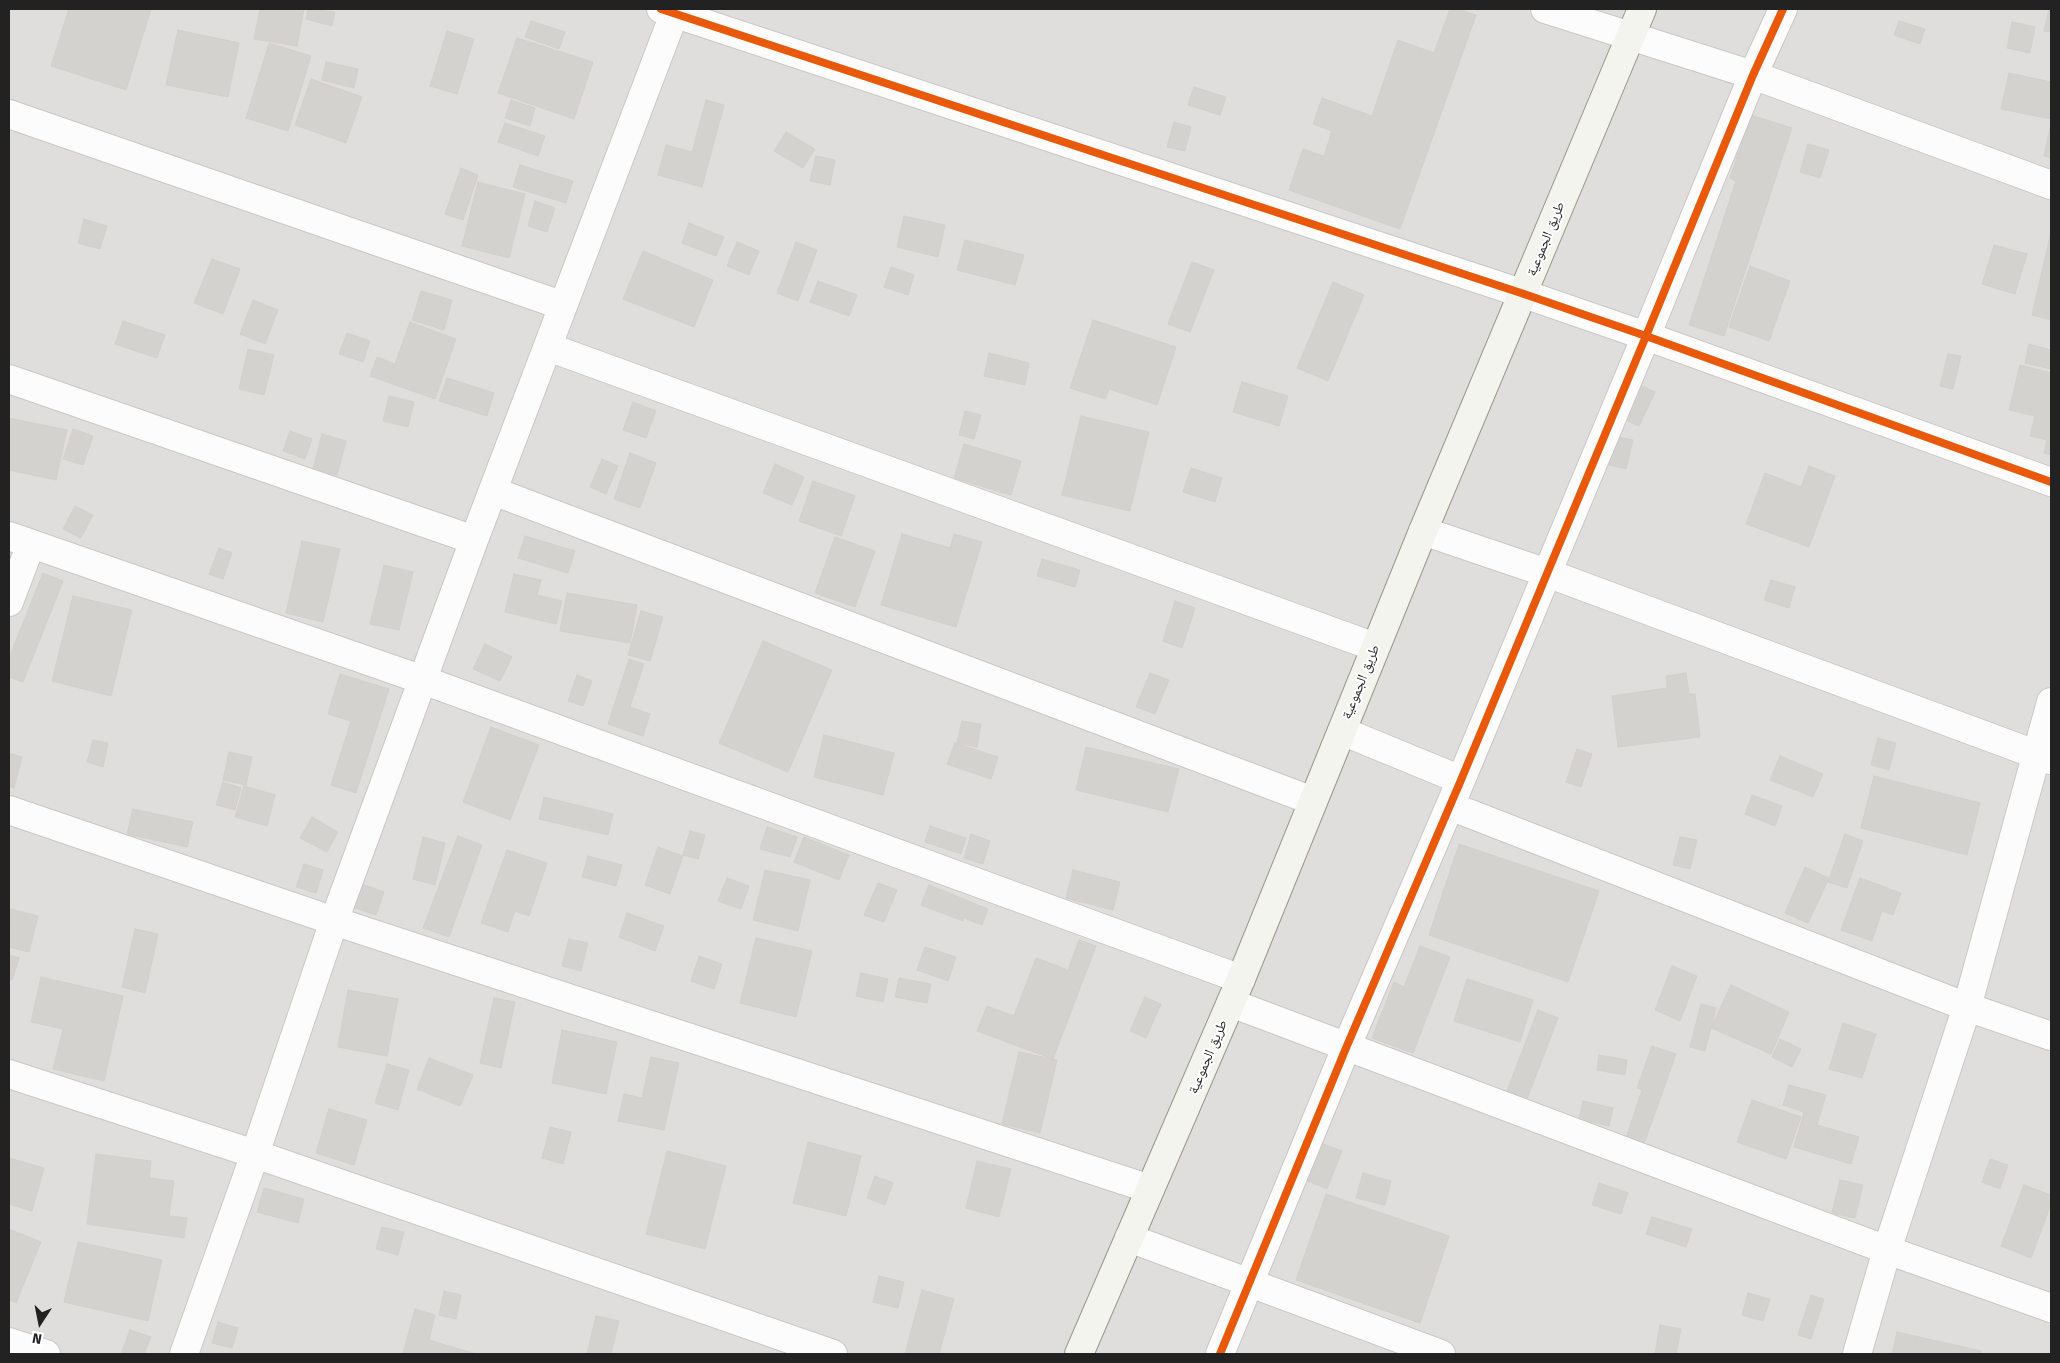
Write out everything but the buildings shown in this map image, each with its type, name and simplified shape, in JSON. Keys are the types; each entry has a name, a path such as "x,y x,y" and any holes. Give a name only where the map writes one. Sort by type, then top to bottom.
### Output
{"main road":[{"name":"طريق الجموعية","path":"1079,1354 1236,991 1423,531 1642,9"}],"street":[{"path":"1545,9 1753,75 2051,185"},
{"path":"1220,1354 1346,1048 1461,780 1753,75 1783,9"},
{"path":"184,1354 255,1154 334,921 474,540 548,347 561,305 671,10 1524,294 2051,482"},
{"path":"9,114 561,305"},
{"path":"548,347 1376,647"},
{"path":"9,379 474,540"},
{"path":"493,491 1313,801"},
{"path":"1423,531 1547,573 2044,757"},
{"path":"9,602 20,540 423,680 1236,991 1346,1048 1887,1250 2051,1308"},
{"path":"1857,1354 1887,1250 1967,1006 2044,757 2051,702"},
{"path":"1342,731 1461,780"},
{"path":"1450,806 1967,1006 2051,1036"},
{"path":"9,810 334,921 1150,1189"},
{"path":"9,1074 255,1154 833,1354"},
{"path":"1129,1238 1441,1354"},
{"path":"9,1342 46,1354"}],"shaded area":[{"path":"9,9 2051,9 2051,1354 9,1354"}],"cycle path":[{"path":"661,9 1524,294 2051,482"},
{"path":"1220,1354 1346,1048 1461,780 1753,75 1783,9"}]}
